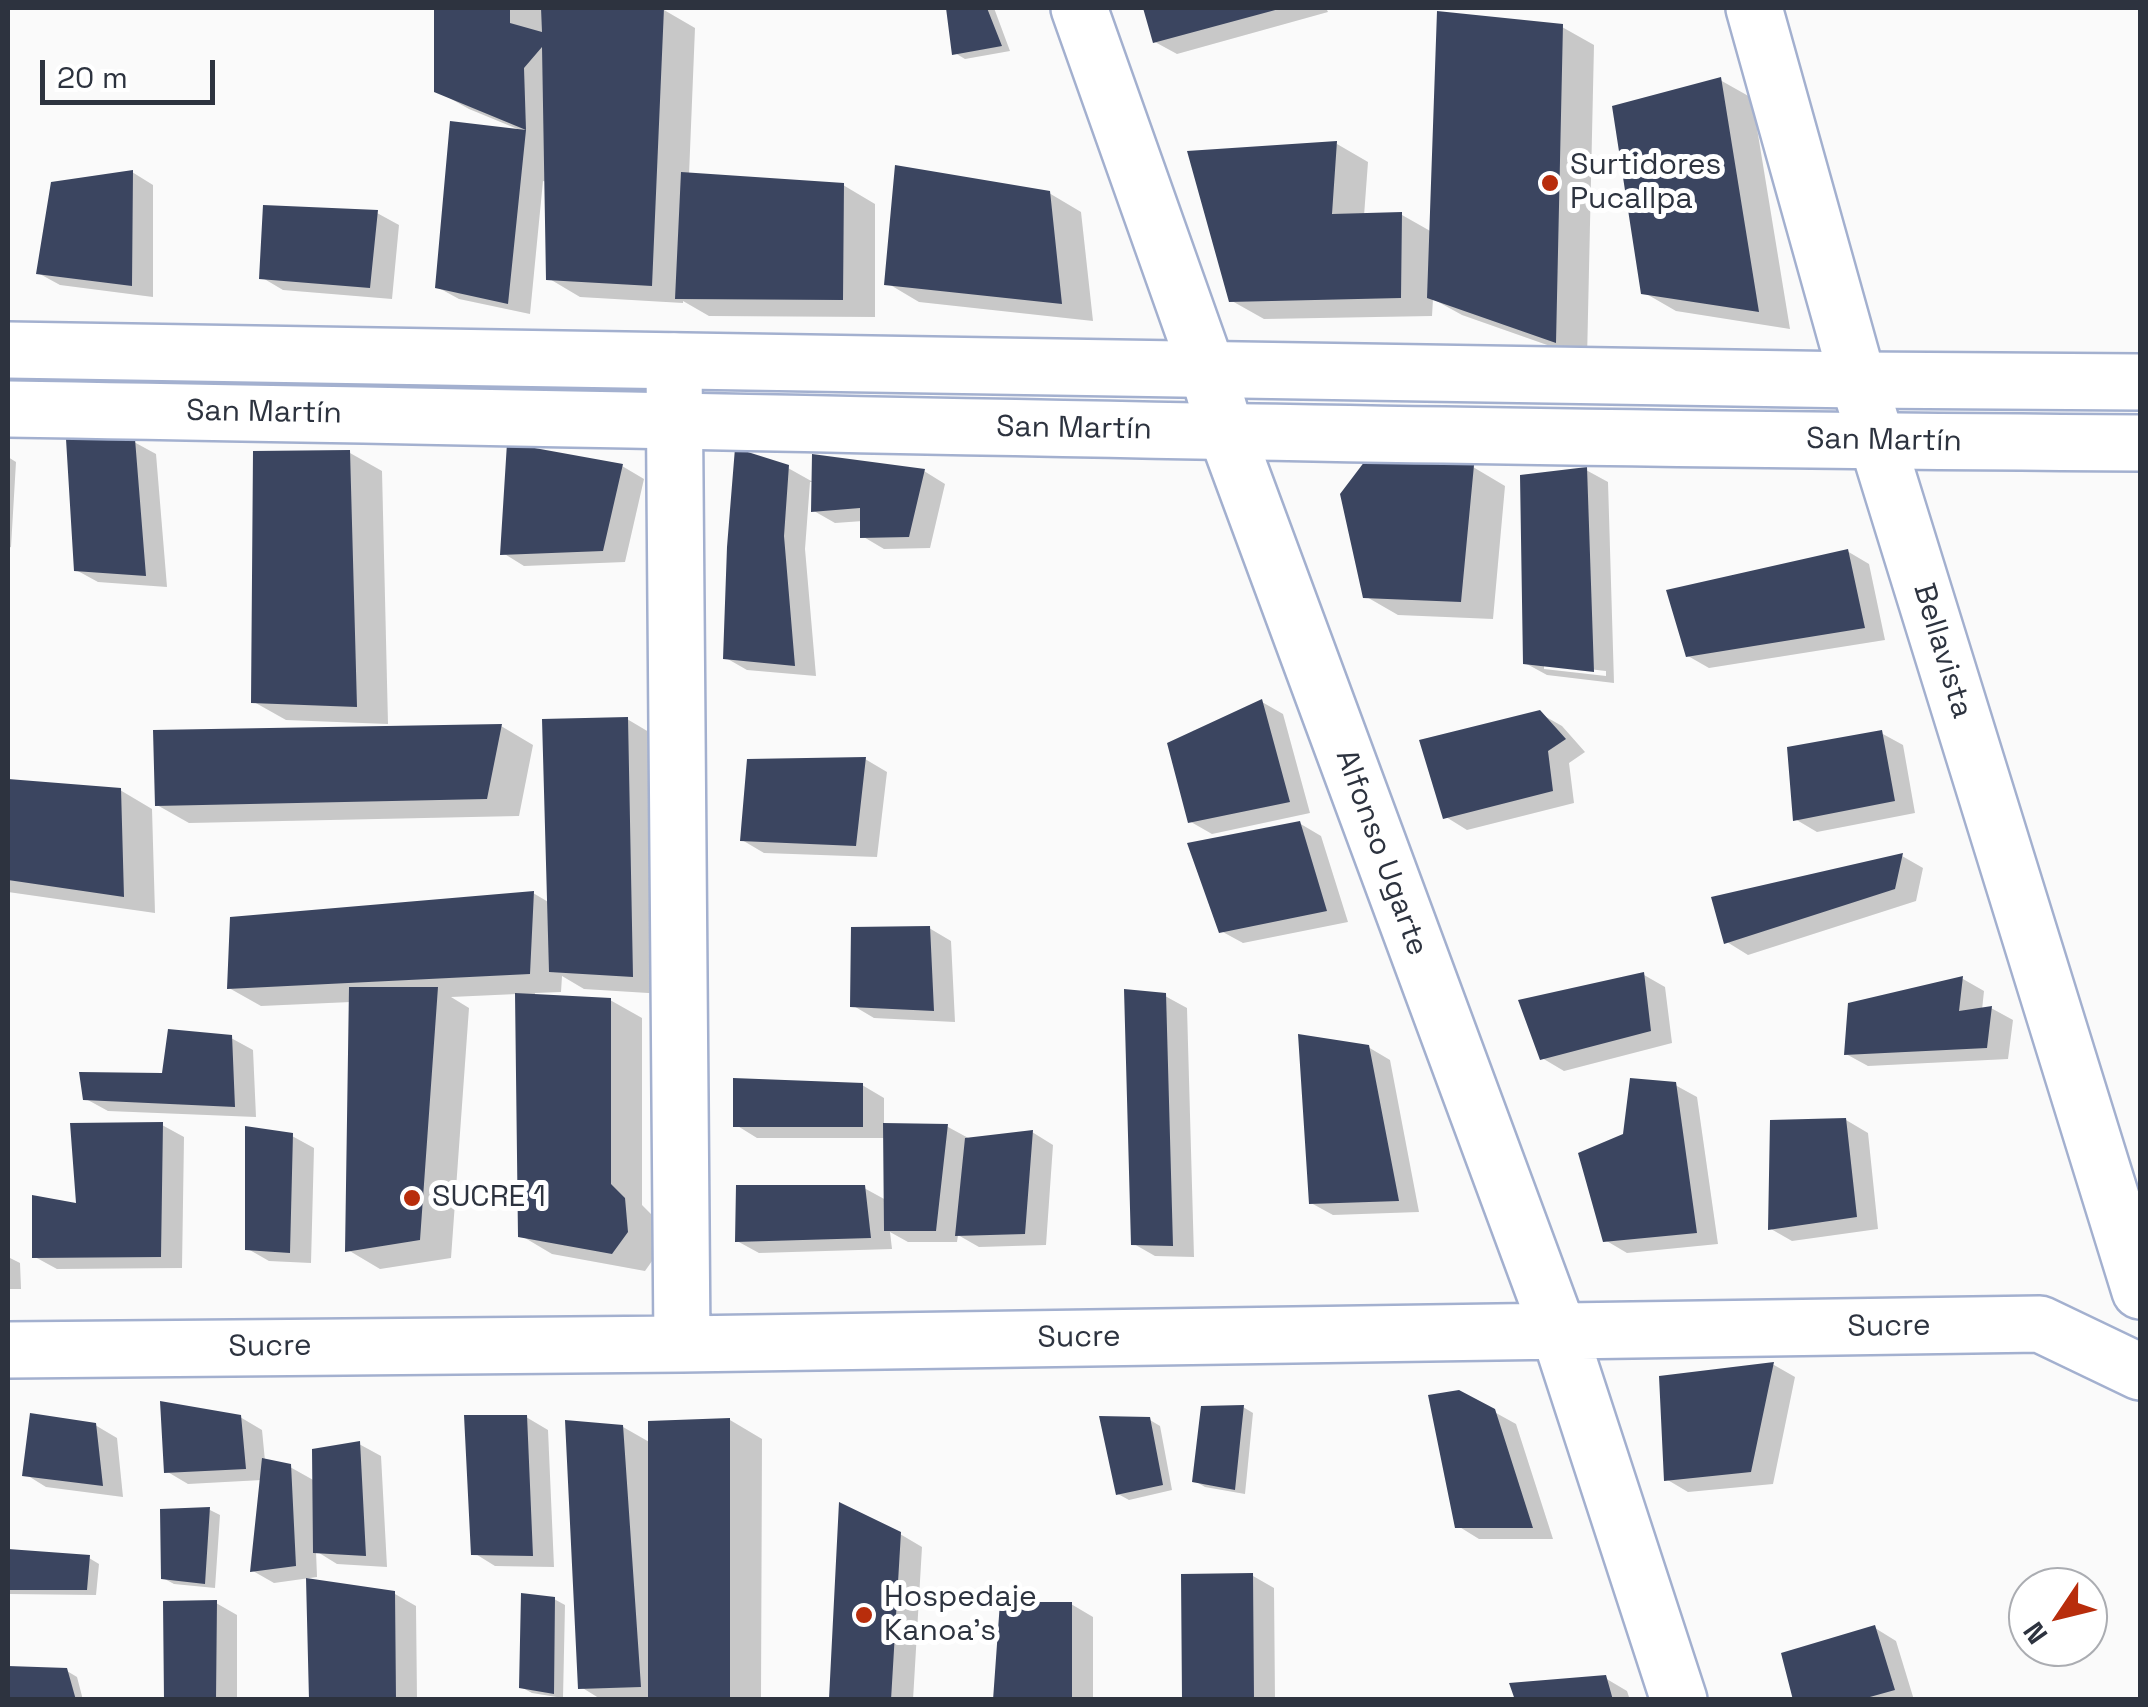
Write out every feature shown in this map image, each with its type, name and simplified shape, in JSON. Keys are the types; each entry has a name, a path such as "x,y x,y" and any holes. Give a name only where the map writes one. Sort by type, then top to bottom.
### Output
{"street":[{"name":"Alfonso Ugarte","path":"1078,8 1207,368 1226,432 1559,1332 1679,1700"},
{"name":"Bellavista","path":"1754,8 1858,380 2140,1291"},
{"name":"San Martín","path":"8,350 2140,382"},
{"path":"674,362 682,1344"},
{"name":"San Martín","path":"8,409 1226,432 2140,443"},
{"name":"Sucre","path":"8,1350 2040,1324 2140,1372"}],"building":[{"path":"434,8 510,8 510,23 542,32 541,8 664,8 652,286 546,280 542,47 524,68 526,130 434,92"},
{"path":"946,8 987,8 1002,46 952,55"},
{"path":"1143,8 1279,8 1279,9 1153,43"},
{"path":"1437,11 1563,24 1556,343 1427,298"},
{"path":"1721,77 1759,312 1641,294 1612,106"},
{"path":"450,121 526,130 508,304 435,288"},
{"path":"1337,141 1332,214 1402,212 1401,298 1229,302 1187,151"},
{"path":"895,165 1050,191 1062,304 884,285"},
{"path":"133,170 132,286 36,274 51,182"},
{"path":"681,172 844,183 843,300 675,299"},
{"path":"263,205 378,210 370,288 259,279"},
{"path":"66,439 135,439 146,576 74,571"},
{"path":"507,443 623,464 603,551 500,555"},
{"path":"735,448 789,465 784,536 795,666 723,659"},
{"path":"350,450 357,707 251,703 253,451"},
{"path":"812,454 925,469 909,537 860,538 860,508 811,512"},
{"path":"1365,461 1474,465 1461,602 1363,598 1340,494"},
{"path":"1587,467 1594,672 1523,664 1520,475"},
{"path":"1848,549 1865,628 1686,657 1666,590"},
{"path":"1262,699 1290,802 1188,823 1167,743"},
{"path":"1540,710 1566,739 1548,751 1553,791 1443,819 1419,740"},
{"path":"628,717 633,977 549,972 542,719"},
{"path":"502,724 487,799 155,806 153,730"},
{"path":"1882,730 1895,801 1793,821 1787,747"},
{"path":"866,757 856,846 740,841 747,759"},
{"path":"8,779 121,788 124,897 8,880"},
{"path":"1300,821 1327,911 1219,933 1187,843"},
{"path":"1903,853 1895,889 1724,944 1711,897"},
{"path":"534,891 530,974 227,989 230,917"},
{"path":"930,926 934,1011 850,1007 851,927"},
{"path":"1644,972 1651,1031 1540,1060 1518,1000"},
{"path":"1963,976 1959,1011 1992,1006 1987,1048 1844,1055 1848,1003"},
{"path":"349,987 438,987 420,1240 345,1252"},
{"path":"1124,989 1166,993 1173,1246 1131,1245"},
{"path":"515,993 611,998 611,1184 625,1198 628,1232 612,1254 518,1237"},
{"path":"168,1029 232,1035 235,1107 83,1100 79,1072 162,1073"},
{"path":"1298,1034 1369,1045 1399,1201 1309,1204"},
{"path":"733,1078 863,1083 863,1127 733,1127"},
{"path":"1630,1078 1676,1082 1697,1233 1603,1242 1578,1153 1623,1134"},
{"path":"1846,1118 1857,1217 1768,1230 1770,1120"},
{"path":"163,1122 161,1257 32,1258 32,1195 76,1203 70,1123"},
{"path":"883,1123 948,1124 936,1231 884,1231"},
{"path":"245,1126 293,1133 290,1253 245,1250"},
{"path":"1033,1130 1025,1234 955,1236 965,1138"},
{"path":"736,1185 865,1185 871,1238 735,1242"},
{"path":"1774,1362 1751,1472 1664,1481 1659,1376"},
{"path":"1459,1390 1495,1409 1533,1528 1455,1528 1428,1395"},
{"path":"160,1401 241,1415 246,1469 164,1473"},
{"path":"1244,1405 1235,1490 1192,1482 1201,1406"},
{"path":"30,1413 96,1423 103,1486 22,1476"},
{"path":"464,1415 527,1415 533,1556 471,1555"},
{"path":"1099,1416 1150,1417 1163,1485 1116,1495"},
{"path":"730,1418 730,1700 648,1700 648,1421"},
{"path":"565,1420 623,1425 641,1687 578,1689"},
{"path":"360,1441 366,1556 313,1553 312,1449"},
{"path":"262,1458 291,1464 296,1566 250,1572"},
{"path":"839,1502 901,1532 891,1700 829,1699"},
{"path":"210,1507 205,1584 161,1579 160,1509"},
{"path":"8,1549 90,1555 87,1590 8,1590"},
{"path":"1253,1573 1254,1699 1182,1700 1181,1574"},
{"path":"306,1578 395,1591 396,1700 309,1700"},
{"path":"521,1593 555,1597 554,1694 519,1688"},
{"path":"217,1600 216,1700 164,1700 163,1601"},
{"path":"1000,1602 1072,1602 1072,1700 993,1700"},
{"path":"1875,1625 1895,1690 1859,1700 1793,1700 1781,1653"},
{"path":"8,1666 67,1668 76,1700 8,1700"},
{"path":"1606,1675 1613,1700 1515,1700 1509,1683"}],"place":[{"name":"Surtidores Pucallpa","path":"1550,183"},
{"name":"SUCRE 1","path":"412,1198"},
{"name":"Hospedaje Kanoa's","path":"864,1615"}]}
